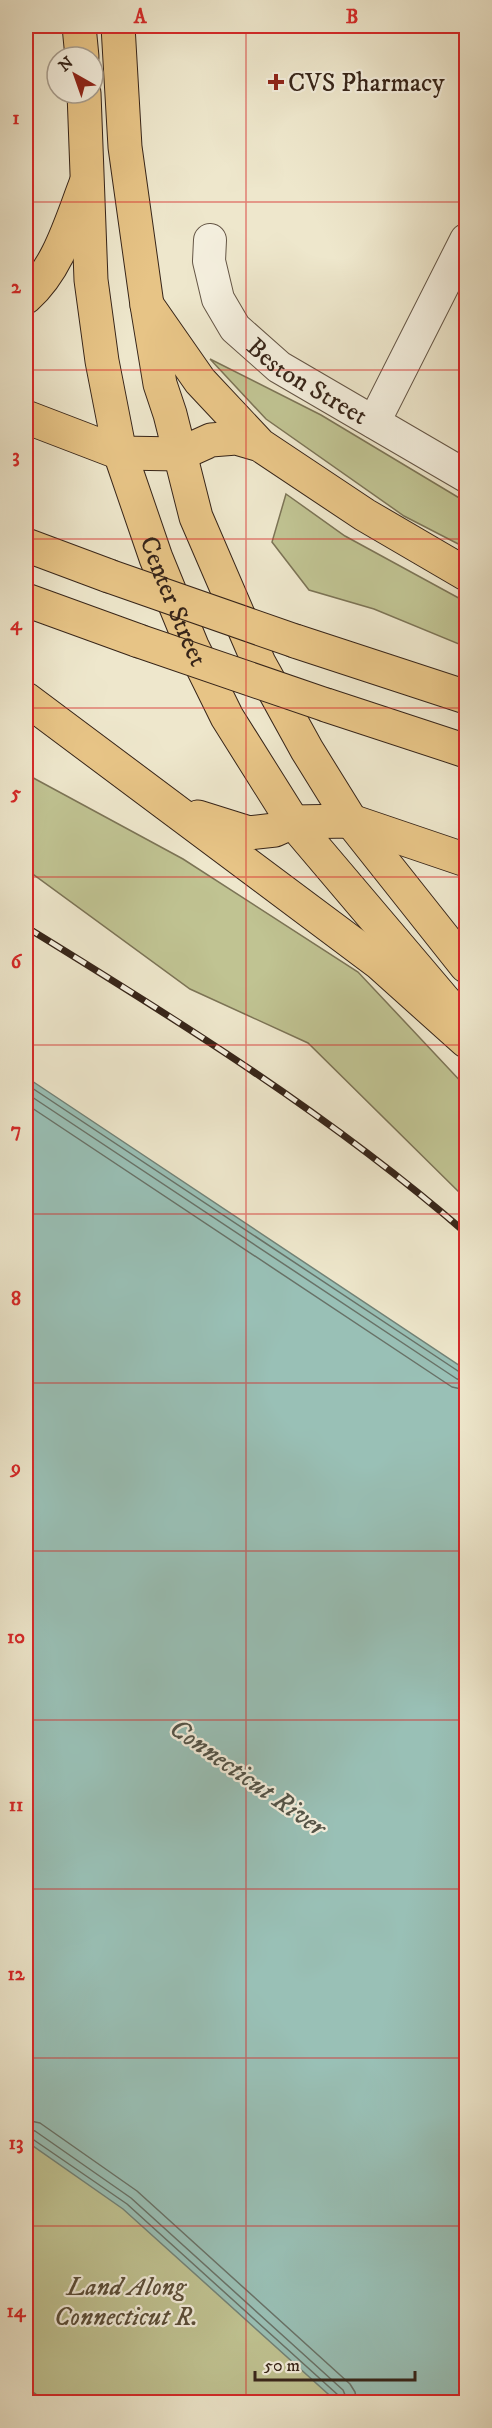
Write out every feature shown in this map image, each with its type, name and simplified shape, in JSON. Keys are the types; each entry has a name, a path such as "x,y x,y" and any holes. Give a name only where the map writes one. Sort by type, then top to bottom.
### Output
{"main road":[{"path":"80,26 81,45"},
{"name":"Center Street","path":"118,26 125,147 147,306 160,384 196,517 260,663 307,750 351,821 466,966"},
{"name":"Center Street","path":"84,105 91,280 102,361 120,453 156,558 192,646 227,717 293,822 466,1026"},
{"path":"26,297 37,287 60,249 86,183"},
{"path":"147,306 200,381 260,445 365,515 466,574"},
{"path":"26,417 120,453 180,454 210,440 236,438 260,445"},
{"path":"26,545 295,641 466,697"},
{"path":"26,600 326,705 466,751"},
{"path":"26,699 380,963 466,1041"},
{"path":"171,808 249,833 274,830 293,822 351,821 466,860"}],"street":[{"name":"Beston Street","path":"210,240 209,261 218,299 235,328 279,367 466,476"},
{"path":"374,422 466,240"}],"green space":[{"path":"210,359 321,415 466,502 466,548 404,516 266,419"},
{"path":"286,494 345,536 466,602 466,647 374,609 309,590 272,542"},
{"path":"26,774 183,859 358,972 466,1087 466,1199 308,1043 190,989 26,869"},
{"name":"Land Along Connecticut R.","path":"26,2107 435,2402 47,2402 26,2387"}],"water":[{"name":"Connecticut River","path":"26,1077 466,1370 466,2402 337,2402 123,2209 26,2141"}],"railway":[{"path":"26,927 197,1034 307,1109 414,1190 466,1233"}],"place":[{"name":"CVS Pharmacy","path":"276,82"}]}
